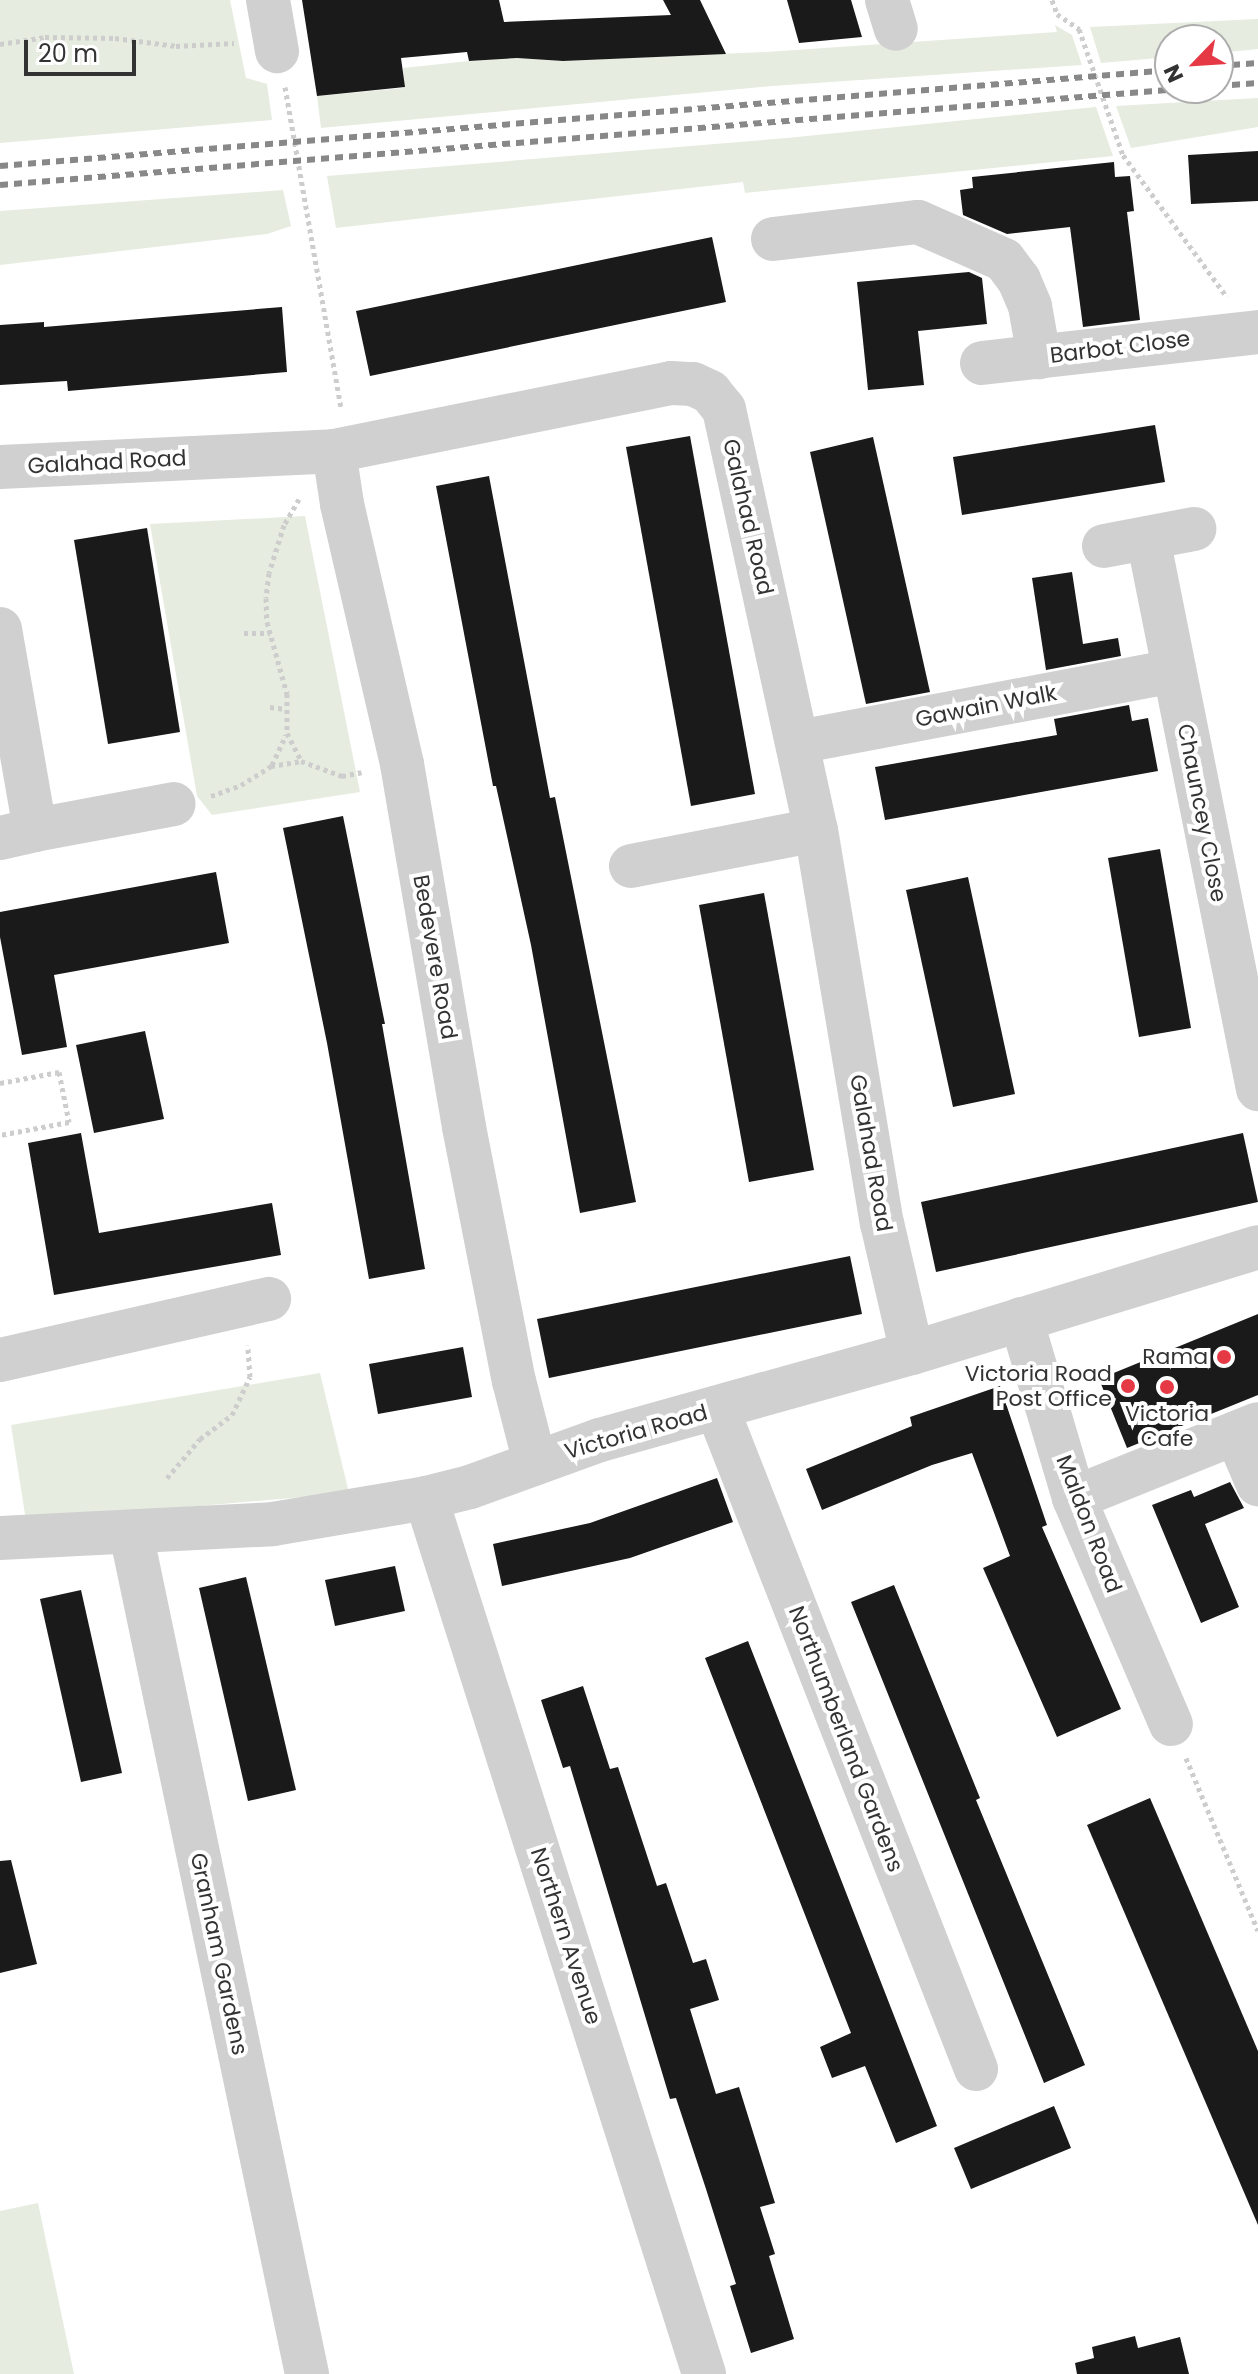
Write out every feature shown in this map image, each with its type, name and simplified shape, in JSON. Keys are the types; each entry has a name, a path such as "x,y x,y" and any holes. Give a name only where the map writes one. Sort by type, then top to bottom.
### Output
{"street":[{"path":"773,239 918,222 1004,260 1019,280 1030,306 1039,357"},
{"name":"Barbot Close","path":"982,363 1249,333"},
{"name":"Galahad Road","path":"0,467 334,451 671,383 693,384 710,392 724,409 798,742 816,830 882,1223 912,1353"},
{"name":"Bedevere Road","path":"334,451 342,504 402,764 467,1142 514,1381 535,1463"},
{"path":"1104,546 1194,529"},
{"name":"Chauncey Close","path":"1148,538 1258,1089"},
{"path":"0,629 18,834 174,804"},
{"name":"Gawain Walk","path":"798,742 1174,671"},
{"path":"631,866 816,830"},
{"name":"Victoria Road","path":"1,1530 131,1533 273,1524 426,1498 600,1440 912,1353 1258,1247"},
{"path":"0,1360 257,1302"},
{"name":"Maldon Road","path":"1021,1319 1074,1498 1171,1724"},
{"name":"Northumberland Gardens","path":"717,1408 976,2069"},
{"path":"1074,1498 1247,1429 1258,1484"},
{"name":"Northern Avenue","path":"426,1498 704,2374"},
{"name":"Granham Gardens","path":"131,1533 307,2374"}],"path":[{"path":"1052,0 1057,14 1079,29 1123,155 1236,308 1249,333"},
{"path":"0,44 45,37 115,38 176,46 239,43 273,28"},
{"path":"293,122 344,423 343,434 334,451"},
{"path":"301,761 287,733 287,694 270,633 266,598 269,573 284,525 305,488"},
{"path":"244,633 270,633"},
{"path":"270,707 286,709"},
{"path":"271,766 287,733"},
{"path":"174,804 241,785 271,766 301,761 342,776 402,764"},
{"path":"0,1083 59,1072 69,1122 0,1135"},
{"path":"167,1478 200,1439 232,1415 250,1377 257,1302"},
{"path":"1171,1724 1258,1931"}],"shaded area":[{"path":"0,0 230,0 246,78 267,84 272,120 0,143"},
{"path":"1258,19 1258,49 1234,51 1234,24 1154,24 1154,58 1101,63 1090,27"},
{"path":"1055,25 1072,35 1082,65 772,86 321,128 317,96 404,88 403,68 469,61 517,58 562,61 766,52 1057,32"},
{"path":"1258,98 1258,127 1131,148 1116,106 1234,104 1234,99"},
{"path":"1096,107 1113,156 745,193 743,182 336,228 327,176 787,138"},
{"path":"283,190 291,226 267,234 0,265 0,211"},
{"path":"305,516 360,792 212,815 197,796 150,524"},
{"path":"320,1373 349,1493 26,1521 11,1425"},
{"path":"38,2203 74,2374 0,2374 0,2211"}],"building":[{"path":"302,0 499,0 504,22 671,15 663,0 700,0 726,54 563,61 517,58 469,61 467,52 401,58 405,87 317,96"},
{"path":"787,0 851,0 862,37 799,43"},
{"path":"1258,151 1258,201 1191,204 1188,155"},
{"path":"1114,162 1115,177 1130,176 1134,211 1127,212 1140,320 1083,327 1070,227 1007,234 963,215 960,190 973,188 972,177"},
{"path":"712,237 726,302 370,376 356,311"},
{"path":"969,272 982,278 987,324 918,331 924,385 868,390 857,282"},
{"path":"282,307 287,372 68,391 67,381 0,385 0,325 44,322 44,327"},
{"path":"1155,425 1165,482 962,515 953,457"},
{"path":"690,436 755,794 691,806 626,447"},
{"path":"873,437 930,692 866,704 810,452"},
{"path":"489,476 550,798 555,797 636,1202 580,1213 531,945 496,786 493,786 436,486"},
{"path":"147,528 180,732 108,744 74,540"},
{"path":"1072,572 1083,644 1118,638 1121,656 1046,670 1032,578"},
{"path":"1129,705 1132,721 1148,718 1158,771 885,820 875,767 1057,735 1054,719"},
{"path":"343,816 385,1024 382,1024 425,1269 369,1279 327,1043 283,828"},
{"path":"1160,849 1191,1028 1139,1037 1108,858"},
{"path":"216,872 229,943 54,975 67,1047 22,1055 0,937 0,912"},
{"path":"968,877 1015,1094 953,1107 906,890"},
{"path":"764,893 814,1170 749,1182 699,905"},
{"path":"145,1031 164,1119 94,1133 76,1045"},
{"path":"81,1133 99,1233 272,1203 281,1255 54,1295 28,1143"},
{"path":"1243,1133 1258,1202 936,1272 921,1202"},
{"path":"850,1256 862,1314 549,1378 537,1319"},
{"path":"1258,1314 1258,1395 1127,1448 1099,1379"},
{"path":"463,1347 472,1397 378,1414 369,1364"},
{"path":"1000,1386 1047,1525 1042,1527 1121,1709 1057,1737 983,1568 1010,1556 972,1453 932,1465 822,1510 806,1469 912,1426 910,1417"},
{"path":"717,1478 733,1522 630,1558 502,1586 493,1544 590,1523"},
{"path":"1230,1482 1244,1508 1205,1524 1239,1607 1201,1623 1152,1505 1191,1490 1194,1497"},
{"path":"395,1566 405,1611 335,1626 325,1580"},
{"path":"246,1577 296,1790 248,1801 199,1588"},
{"path":"894,1585 980,1798 976,1800 1085,2065 1044,2083 851,1602"},
{"path":"81,1590 122,1773 81,1782 40,1599"},
{"path":"748,1641 937,2126 896,2143 865,2066 832,2078 820,2047 851,2033 705,1658"},
{"path":"583,1686 610,1769 618,1767 657,1886 666,1883 693,1963 706,1959 719,2000 690,2009 716,2094 739,2087 775,2203 760,2207 775,2254 769,2256 794,2339 751,2353 730,2286 736,2284 676,2098 670,2099 570,1766 563,1768 541,1700"},
{"path":"1150,1798 1258,2051 1258,2225 1087,1825"},
{"path":"11,1860 37,1964 0,1973 0,1861"},
{"path":"1054,2106 1071,2148 971,2189 954,2148"},
{"path":"1135,2336 1138,2348 1180,2337 1189,2374 1077,2374 1075,2363 1094,2358 1092,2347"}],"railway":[{"path":"1234,65 1258,63"},
{"path":"0,166 1154,71"},
{"path":"1234,85 1258,83"},
{"path":"0,185 1154,91"}],"place":[{"name":"Rama","path":"1224,1357"},
{"name":"Victoria Road Post Office","path":"1128,1386"},
{"name":"Victoria Cafe","path":"1167,1387"}]}
